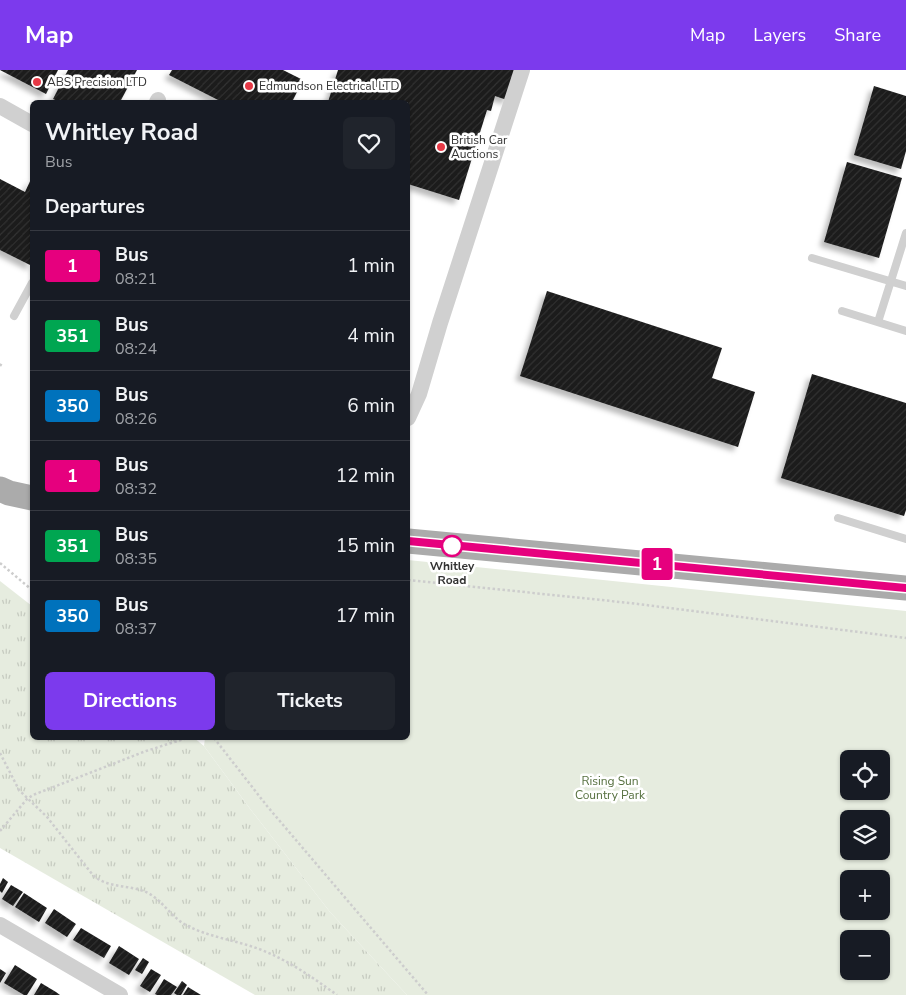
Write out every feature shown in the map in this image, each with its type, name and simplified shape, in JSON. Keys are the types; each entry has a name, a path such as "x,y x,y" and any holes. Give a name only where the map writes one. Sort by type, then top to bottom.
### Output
{"main road":[{"path":"410,541 906,588"}],"street":[{"path":"410,414 419,394 522,70"},
{"path":"0,106 30,123"},
{"path":"0,925 120,995"}],"lane":[{"path":"878,322 906,233"},
{"path":"812,258 906,286"},
{"path":"14,316 30,287"},
{"path":"842,311 906,331"},
{"path":"838,518 906,540"}],"path":[{"path":"0,563 30,588"},
{"path":"410,580 630,603 906,638"},
{"path":"0,831 27,799 146,751 181,740"},
{"path":"216,740 273,813 428,995"},
{"path":"0,753 14,783 27,799 47,817 99,880 148,893 187,925 201,932 258,949 281,959 308,974 338,995"}],"green space":[{"name":"Rising Sun Country Park","path":"410,560 906,611 906,995 407,995 330,912 204,746 205,740 410,740"},
{"path":"0,581 30,604 30,740 196,740 204,746 330,912 407,995 255,995 0,848"}],"building":[{"name":"ABS Precision LTD","path":"0,70 58,70 46,94"},
{"path":"68,70 137,70 121,100 53,99"},
{"path":"172,70 283,70 303,80 293,100 218,100 169,75"},
{"name":"British Car Auctions","path":"338,70 517,70 507,100 495,96 491,111 487,110 459,200 410,185 410,100 329,100"},
{"path":"874,86 906,96 906,151 901,169 854,155"},
{"path":"847,162 902,178 879,258 824,242"},
{"path":"0,179 25,192 30,181 30,265 0,250"},
{"path":"547,291 722,348 712,378 755,392 738,447 520,376"},
{"path":"812,374 906,403 906,510 904,516 781,478"},
{"path":"3,878 8,882 2,893 0,891 0,884"},
{"path":"11,885 23,892 13,906 2,899"},
{"path":"24,893 47,908 39,922 15,907"},
{"path":"54,909 76,924 67,937 45,923"},
{"path":"81,928 111,946 104,958 73,940"},
{"path":"119,946 139,959 129,975 109,963"},
{"path":"143,958 149,962 142,974 135,970"},
{"path":"15,965 37,979 27,995 4,983"},
{"path":"0,969 6,973 0,983"},
{"path":"151,969 161,975 150,992 140,986"},
{"path":"164,979 177,987 171,995 155,994"},
{"path":"182,981 187,985 181,995 177,995 174,993"},
{"path":"41,983 56,992 60,995 34,995"},
{"path":"188,987 201,995 183,995"}],"bus line":[{"name":"1","path":"410,541 906,588"}],"place":[{"name":"ABS Precision LTD","path":"37,82"},
{"name":"Edmundson Electrical LTD","path":"249,86"},
{"name":"British Car Auctions","path":"441,147"},
{"name":"Whitley Road","path":"452,546"}]}
